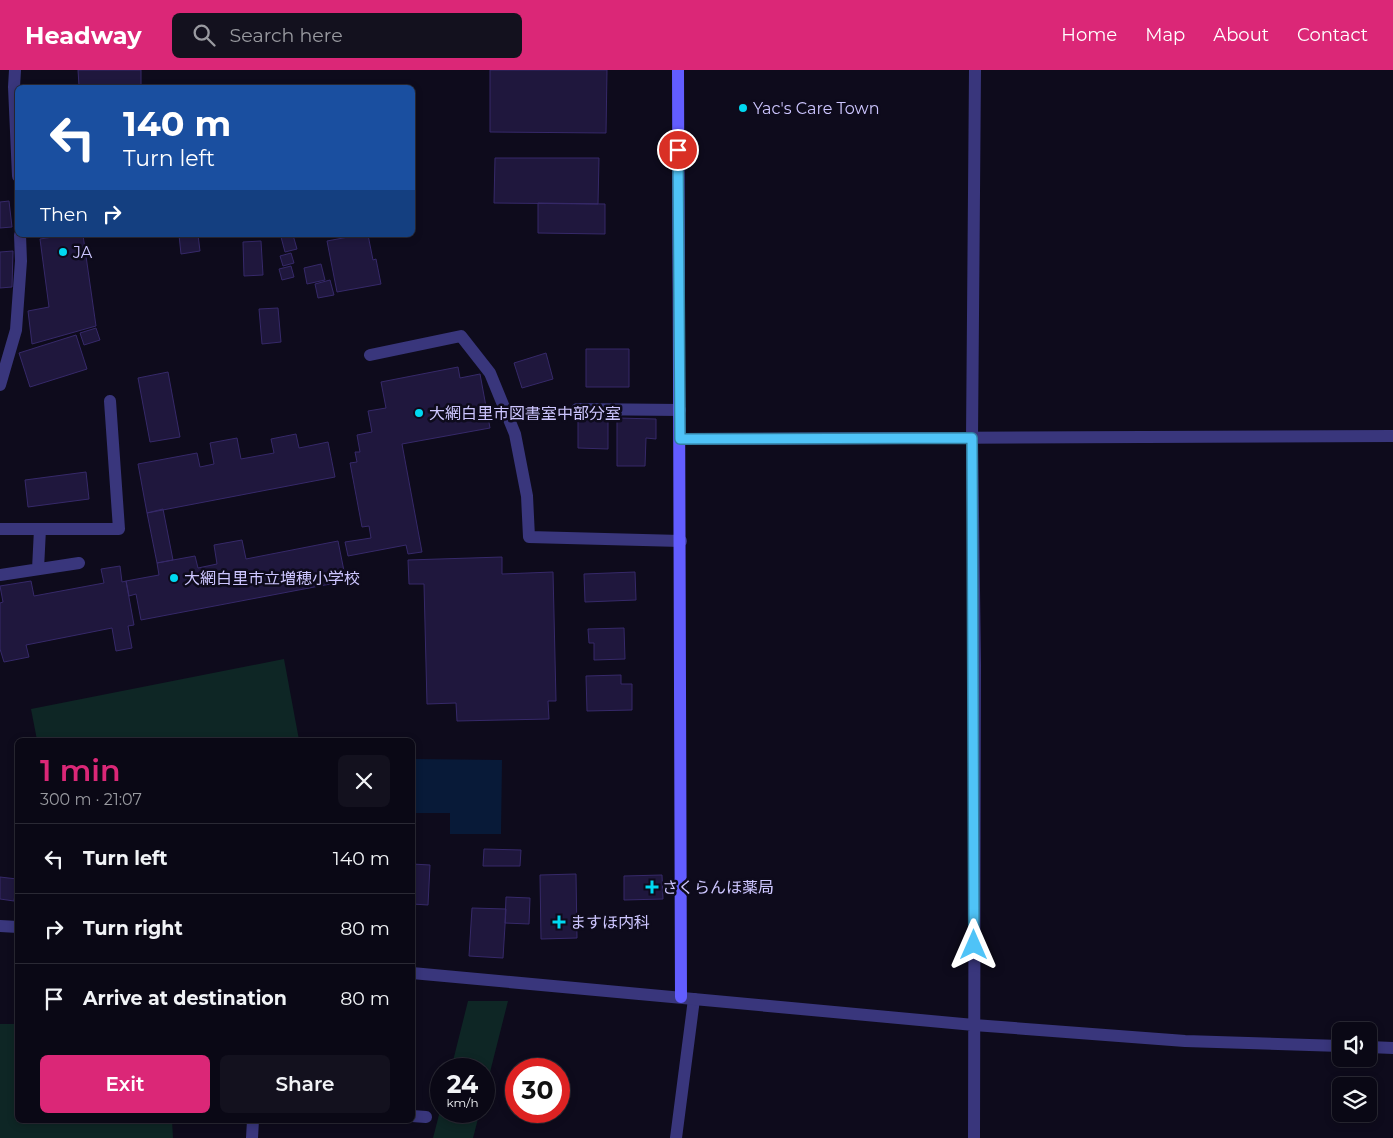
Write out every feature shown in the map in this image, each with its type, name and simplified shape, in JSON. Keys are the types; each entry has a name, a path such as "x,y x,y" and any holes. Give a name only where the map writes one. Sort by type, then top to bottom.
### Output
{"street":[{"path":"15,70 15,109"},
{"path":"676,1138 688,998 681,541 678,70"},
{"path":"974,1138 975,665 972,438 975,70"},
{"path":"0,385 16,330 21,261 20,237"},
{"path":"370,355 461,336 490,373 515,434 527,496 529,537 681,541"},
{"path":"0,530 119,529 110,401"},
{"path":"577,409 680,410"},
{"path":"680,439 1393,436"},
{"path":"38,569 40,529"},
{"path":"0,575 79,563"},
{"path":"0,926 15,927"},
{"path":"415,973 974,1025 1185,1041 1332,1046"},
{"path":"1377,1047 1393,1048"},
{"path":"415,1116 426,1117"},
{"path":"252,1138 253,1123"}],"green space":[{"path":"284,659 299,738 37,738 31,709"},
{"path":"468,1001 508,1001 494,1058 454,1058"},
{"path":"0,1024 15,1024 15,1123 172,1123 173,1138 0,1138"},
{"path":"437,1123 477,1123 473,1138 433,1138"}],"water":[{"path":"415,759 502,760 501,834 450,834 450,813 415,813"}],"building":[{"path":"78,70 141,70 141,85 79,85"},
{"path":"490,70 607,70 606,133 490,132"},
{"path":"495,158 599,158 598,204 494,203"},
{"path":"9,201 12,227 0,228 0,202"},
{"path":"538,203 605,204 605,234 538,233"},
{"path":"83,237 96,326 32,344 28,311 49,307 40,239"},
{"path":"179,237 198,237 200,251 181,254"},
{"path":"281,237 294,237 297,249 285,252"},
{"path":"348,237 368,237 373,260 376,259 381,284 337,292 327,241"},
{"path":"261,241 263,275 244,276 243,242"},
{"path":"13,251 12,287 0,288 0,252"},
{"path":"291,253 294,263 283,266 280,256"},
{"path":"321,264 325,280 307,284 304,268"},
{"path":"291,266 294,277 282,280 279,269"},
{"path":"330,280 334,295 318,298 315,284"},
{"path":"278,308 281,342 262,344 259,309"},
{"path":"96,328 100,340 84,345 80,333"},
{"path":"76,335 87,369 30,387 19,353"},
{"path":"586,349 629,349 629,387 586,387"},
{"path":"546,353 553,379 522,388 514,363"},
{"path":"458,367 460,378 480,374 490,428 402,444 422,552 408,554 406,545 348,556 345,542 371,538 369,526 362,527 350,463 357,462 355,452 360,452 357,435 372,432 368,411 386,408 381,382"},
{"path":"168,372 180,437 150,442 138,378"},
{"path":"578,416 608,416 608,449 578,448"},
{"path":"617,418 656,419 656,439 646,438 645,466 617,466"},
{"path":"296,434 299,448 328,442 335,477 147,513 138,464 197,453 200,467 214,464 210,443 237,438 241,459 274,453 271,439"},
{"path":"86,472 89,499 28,507 25,480"},
{"path":"163,509 173,560 157,563 147,513"},
{"path":"242,540 246,559 338,541 346,581 141,620 136,594 129,596 126,581 159,575 157,563 173,560 195,556 198,568 217,564 214,545"},
{"path":"502,557 502,574 553,572 556,701 548,701 549,719 457,721 456,703 427,704 424,584 409,584 408,560"},
{"path":"120,566 122,582 126,581 134,625 128,626 132,648 116,651 112,628 26,645 29,657 4,662 0,649 0,603 3,602 0,586 31,581 34,596 104,583 101,569"},
{"path":"635,572 636,600 585,602 584,574"},
{"path":"624,628 625,659 594,660 594,643 589,643 588,629"},
{"path":"621,675 621,684 632,684 632,710 587,711 586,676"},
{"path":"484,849 521,850 520,866 483,866"},
{"path":"415,864 430,865 428,905 415,904"},
{"path":"576,874 577,938 541,939 540,875"},
{"path":"662,875 663,899 624,900 624,876"},
{"path":"0,877 15,879 14,901 0,899"},
{"path":"506,897 530,898 529,924 505,923"},
{"path":"472,908 506,909 503,958 469,956"}],"place":[{"name":"Yac's Care Town","path":"743,108"},
{"name":"JA","path":"63,252"},
{"name":"大網白里市図書室中部分室","path":"419,413"},
{"name":"大網白里市立増穂小学校","path":"174,578"},
{"name":"さくらんほ薬局","path":"652,887"},
{"name":"ますほ内科","path":"559,922"}],"route":[{"path":"678,150 680,439 972,438 975,665 974,945"}]}
